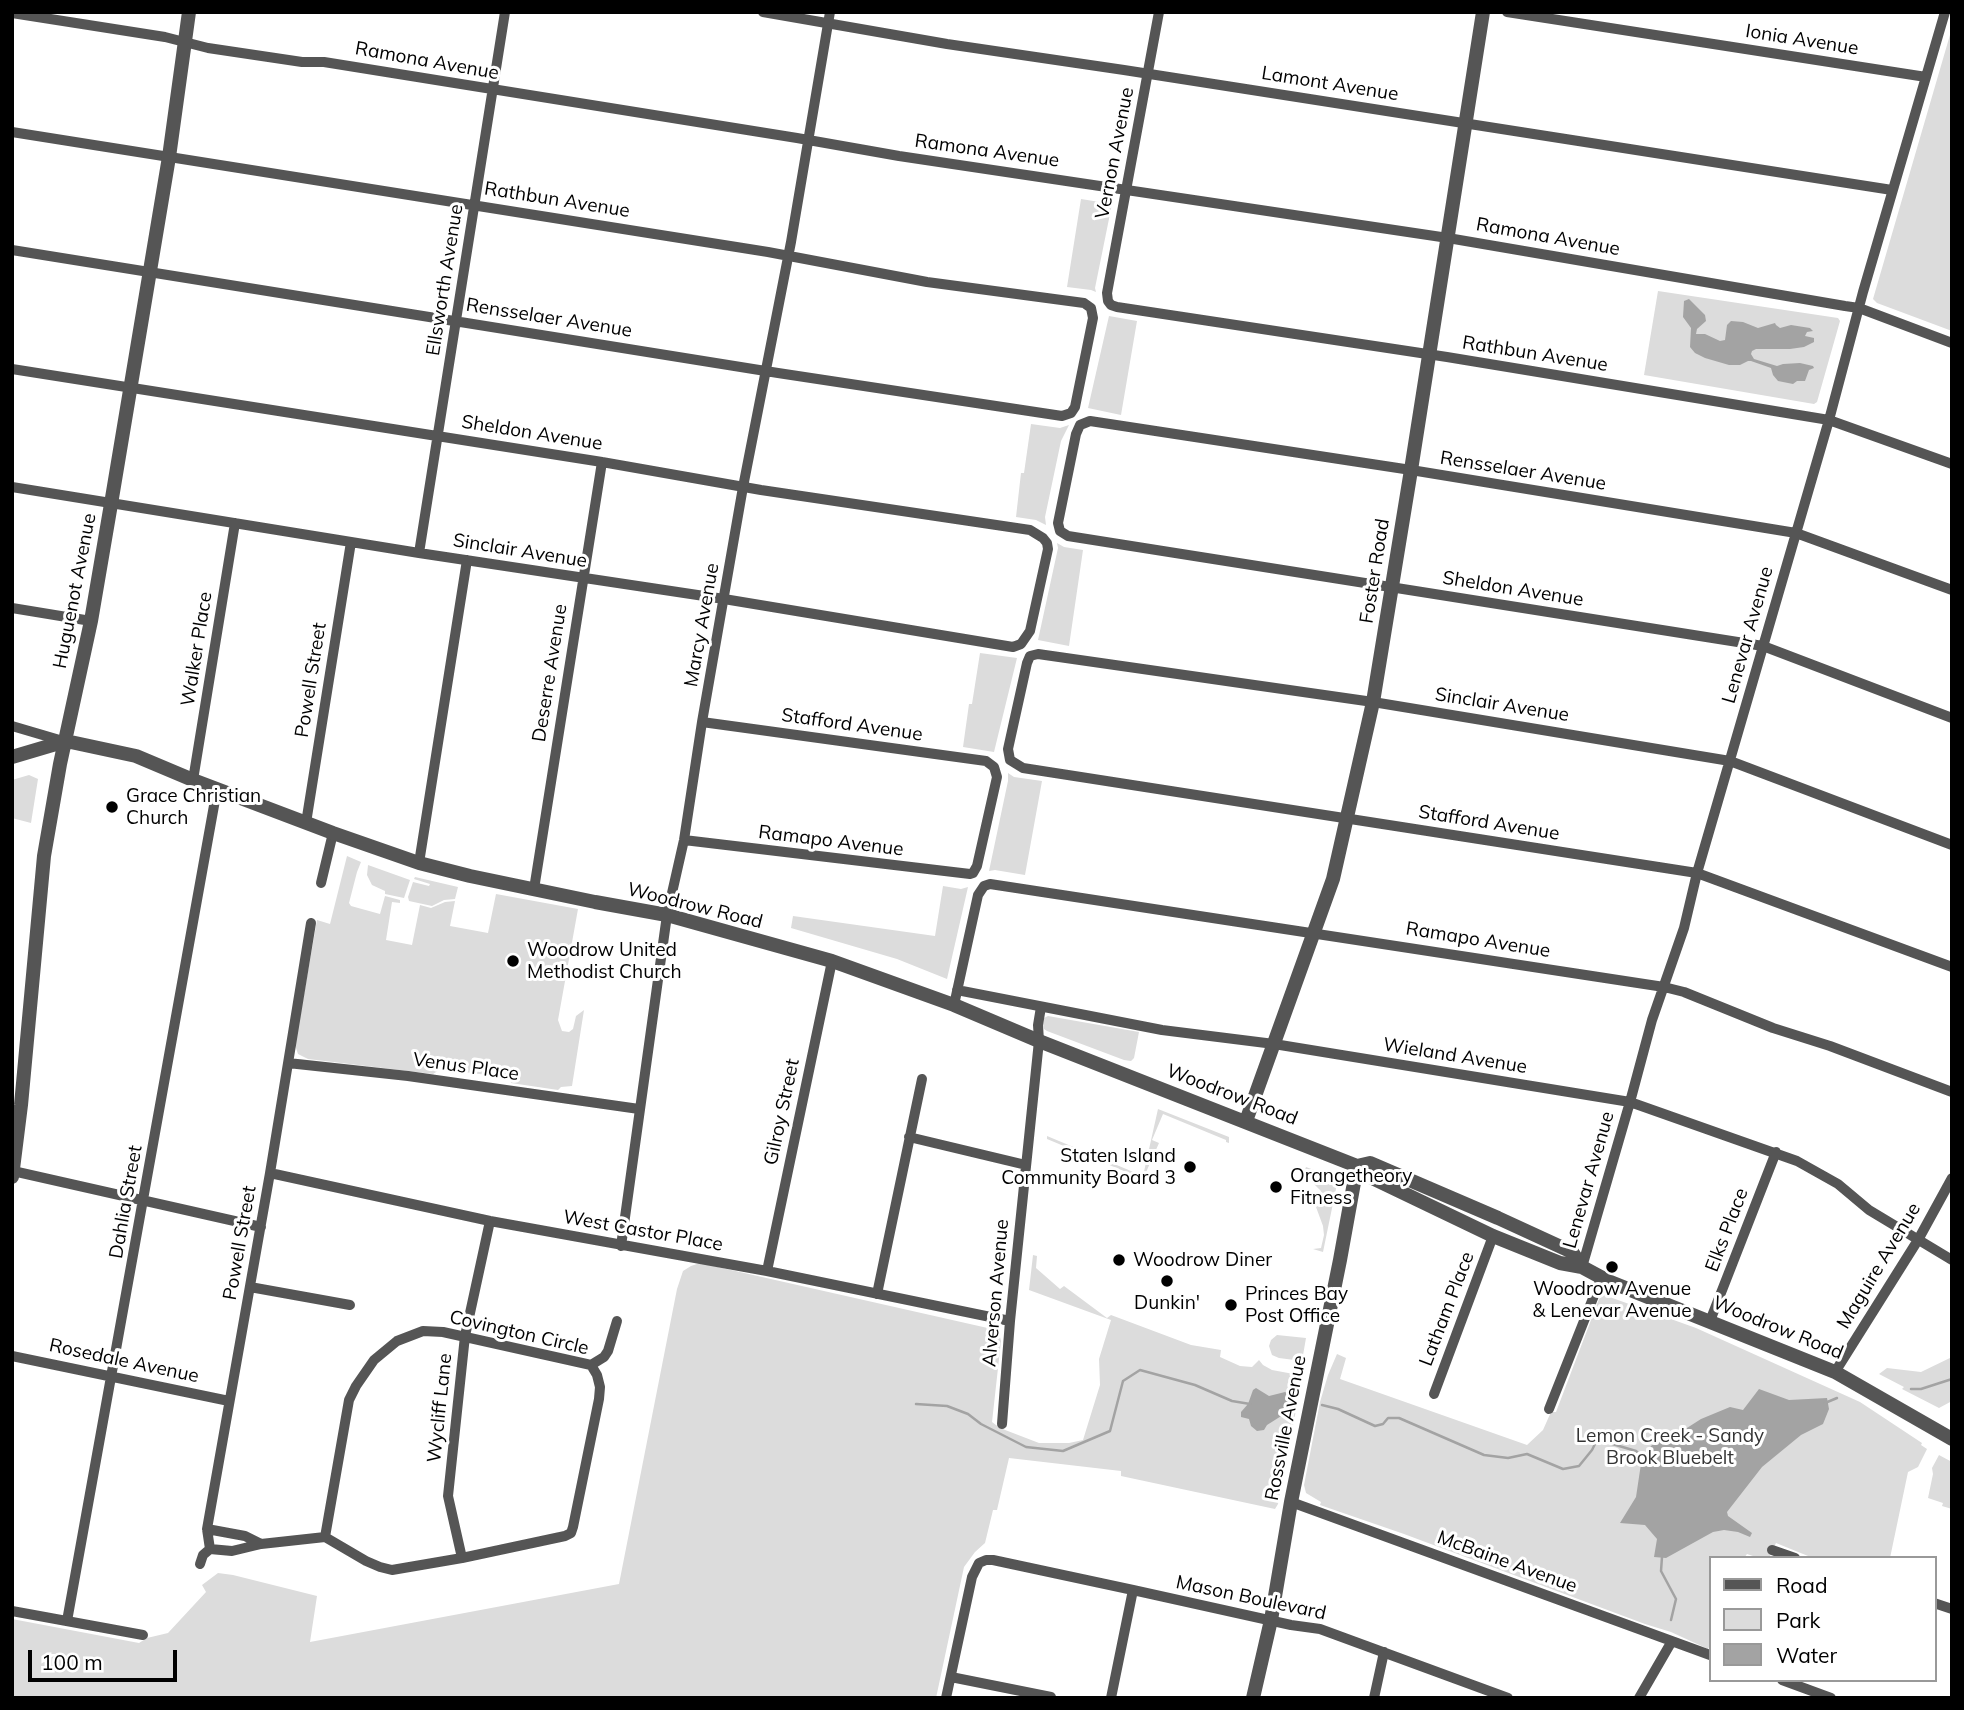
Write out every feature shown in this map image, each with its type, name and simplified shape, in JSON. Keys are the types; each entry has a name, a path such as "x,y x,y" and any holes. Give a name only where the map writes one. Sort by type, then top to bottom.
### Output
{"street":[{"name":"Huguenot Avenue","path":"12,1177 17,1105 44,856 60,764 91,621 151,272 189,12"},
{"name":"Ellsworth Avenue","path":"419,553 505,12"},
{"name":"Lamont Avenue","path":"763,12 829,18 947,44 1892,190"},
{"name":"Vernon Avenue","path":"1108,301 1107,293 1149,74 1158,12"},
{"name":"Foster Road","path":"1246,1121 1333,879 1373,702 1483,12"},
{"name":"Ionia Avenue","path":"1507,12 1926,78"},
{"name":"Lenevar Avenue","path":"1582,1267 1652,1020 1684,928 1697,873 1945,12"},
{"name":"Ramona Avenue","path":"12,13 164,37 208,48 302,62 324,62 899,156 1448,238 1859,308 1952,344"},
{"name":"Marcy Avenue","path":"621,1246 667,915 684,841 743,487 789,255 829,18"},
{"name":"Rathbun Avenue","path":"12,132 789,255 927,282 1084,303 1092,311 1093,318 1076,407"},
{"name":"Rensselaer Avenue","path":"12,250 1061,416 1071,413 1076,407"},
{"name":"Rathbun Avenue","path":"1108,301 1117,307 1829,420 1952,464"},
{"name":"Sheldon Avenue","path":"12,369 602,462 743,487 1030,530 1043,538 1048,549 1030,631 1021,644"},
{"name":"Rensselaer Avenue","path":"1060,531 1059,518 1076,434 1080,425 1090,421 1796,533 1952,590"},
{"name":"Deserre Avenue","path":"534,888 602,462"},
{"name":"Sinclair Avenue","path":"12,487 1013,647 1021,644"},
{"name":"Walker Place","path":"193,780 235,523"},
{"name":"Sheldon Avenue","path":"1060,531 1068,536 1763,646 1952,718"},
{"name":"Powell Street","path":"306,823 351,542"},
{"path":"419,863 467,560"},
{"path":"12,608 91,621"},
{"name":"Sinclair Avenue","path":"1010,760 1008,749 1027,663 1033,655 1038,654 1373,702 1730,761 1952,845"},
{"name":"Stafford Avenue","path":"702,722 986,761 994,767 997,777 977,866 973,873"},
{"path":"12,726 66,741"},
{"name":"Woodrow Road","path":"12,757 66,741 136,756 306,823 419,863 470,876 667,915 956,998 1039,1041 1357,1166 1370,1177 1493,1236 1560,1264 1582,1267 1601,1278 1835,1372 1952,1440"},
{"name":"Stafford Avenue","path":"1010,760 1023,768 1697,873 1952,967"},
{"name":"Dahlia Street","path":"67,1620 217,789"},
{"path":"321,883 333,833"},
{"name":"Ramapo Avenue","path":"684,841 965,875 973,873"},
{"name":"Ramapo Avenue","path":"956,998 978,895 984,886 990,884 1664,987 1684,992 1773,1028 1830,1046 1952,1092"},
{"name":"Powell Street","path":"210,1549 206,1530 312,923"},
{"name":"Gilroy Street","path":"766,1271 832,961"},
{"name":"Wieland Avenue","path":"956,998 1041,1007 1162,1030 1274,1044 1630,1102 1776,1152 1818,1171 1869,1210 1952,1260"},
{"name":"Alverson Avenue","path":"1002,1423 1041,1007"},
{"name":"Venus Place","path":"288,1063 408,1076 639,1109"},
{"path":"877,1294 922,1079"},
{"path":"909,1137 1026,1165"},
{"name":"Elks Place","path":"1710,1321 1776,1152"},
{"name":"Woodrow Road","path":"1357,1166 1370,1163 1498,1218 1572,1252 1582,1267"},
{"name":"Rossville Avenue","path":"1253,1698 1271,1620 1291,1502 1357,1166"},
{"path":"13,1171 261,1227"},
{"name":"West Castor Place","path":"270,1173 490,1221 766,1271 1010,1321"},
{"name":"Maguire Avenue","path":"1835,1372 1918,1240 1952,1178"},
{"path":"1493,1236 1498,1218"},
{"name":"Wycliff Lane","path":"462,1558 448,1496 465,1336 490,1221"},
{"name":"Latham Place","path":"1434,1394 1493,1236"},
{"path":"1549,1409 1601,1278"},
{"path":"250,1287 350,1305"},
{"path":"591,1365 608,1351 617,1321"},
{"name":"Covington Circle","path":"424,1331 443,1332 591,1365 600,1387 599,1399 571,1533 462,1558 392,1570 366,1561 325,1537 349,1400 363,1375 386,1348 424,1331"},
{"name":"Rosedale Avenue","path":"12,1356 229,1401"},
{"name":"McBaine Avenue","path":"1291,1502 1708,1654"},
{"path":"206,1530 245,1536 261,1544"},
{"path":"201,1564 203,1555 210,1549 232,1551 261,1544 325,1537"},
{"path":"1772,1550 1789,1556"},
{"name":"Mason Boulevard","path":"951,1677 972,1577 979,1563 993,1560 1320,1629 1492,1695 1508,1698"},
{"path":"1111,1698 1133,1590"},
{"path":"12,1611 143,1635"},
{"path":"1639,1698 1672,1641"},
{"path":"1374,1698 1384,1652"},
{"path":"946,1698 951,1677 1051,1698"},
{"path":"1787,1682 1831,1698"}],"green space":[{"path":"1952,28 1952,331 1877,303 1873,299"},
{"path":"1081,199 1112,204 1096,292 1067,287"},
{"path":"1658,291 1838,318 1840,321 1817,402 1814,404 1644,375"},
{"path":"1109,316 1137,321 1121,415 1088,408"},
{"path":"1031,424 1060,428 1069,425 1061,441 1045,517 1046,525 1036,520 1016,517"},
{"path":"1057,543 1083,550 1069,646 1038,640"},
{"path":"980,653 1017,658 994,752 963,747"},
{"path":"1008,773 1014,777 1042,781 1025,875 989,871"},
{"path":"29,775 38,779 31,823 12,818 12,780"},
{"path":"347,856 361,862 349,903 351,906 380,914 385,896 400,900 400,903 392,902 386,940 412,945 420,905 431,908 455,901 450,926 488,933 496,894 578,909 558,1020 562,1031 569,1032 573,1029 576,1016 584,1010 572,1086 558,1090 511,1083 510,1078 441,1069 433,1074 308,1059 298,1054 295,1045 317,920 330,924"},
{"path":"368,865 410,880 404,898 385,894 385,891 372,885 367,875"},
{"path":"415,877 458,887 455,899 444,900 432,906 409,901 413,882 429,886 430,884 414,879"},
{"path":"943,886 961,889 968,887 947,979 897,959 791,928 793,916 935,936"},
{"path":"1048,1016 1139,1032 1134,1058 1131,1061 1124,1060 1047,1031 1043,1024 1044,1018"},
{"path":"1158,1109 1229,1137 1229,1143 1163,1114 1152,1140 1159,1143 1143,1179 1047,1139 1047,1136 1143,1176"},
{"path":"1306,1167 1338,1179 1323,1252 1313,1249 1321,1248 1324,1235 1316,1207 1321,1201 1321,1191 1309,1181 1300,1184"},
{"path":"1033,1255 1037,1256 1036,1268 1060,1289 1064,1286 1107,1318 1111,1315 1191,1345 1221,1350 1220,1357 1240,1366 1252,1367 1259,1360 1272,1370 1299,1375 1296,1410 1278,1504 1275,1509 1121,1476 1121,1471 1009,1458 997,1510 993,1510 985,1543 964,1567 936,1698 12,1698 12,1619 139,1643 147,1638 168,1633 206,1592 202,1585 218,1573 317,1596 310,1642 619,1584 677,1289 683,1271 700,1263 992,1329 1001,1341 992,1422 1000,1428 1039,1443 1083,1440 1100,1385 1099,1359 1111,1320 1029,1290"},
{"name":"Lemon Creek - Sandy Brook Bluebelt","path":"1604,1295 1696,1328 1860,1402 1922,1443 1927,1449 1918,1467 1908,1472 1890,1556 1808,1556 1776,1543 1770,1556 1708,1556 1708,1649 1671,1632 1320,1505 1321,1502 1306,1493 1304,1485 1320,1402 1337,1354 1346,1358 1340,1379 1527,1445 1543,1430 1551,1412 1556,1412 1599,1299"},
{"path":"1277,1335 1306,1338 1302,1361 1272,1355 1269,1346"},
{"path":"1952,1357 1952,1401 1939,1408 1879,1374 1887,1368 1921,1372"},
{"path":"1939,1455 1952,1462 1952,1509 1928,1498 1932,1468"}],"water":[{"path":"1689,299 1705,315 1706,321 1697,329 1696,334 1705,334 1720,341 1725,340 1727,325 1731,321 1758,328 1775,323 1780,328 1791,325 1810,328 1813,331 1807,332 1805,336 1814,338 1814,342 1804,347 1756,349 1751,354 1754,359 1777,366 1800,363 1814,368 1809,370 1805,381 1793,384 1778,381 1771,368 1751,361 1729,365 1695,353 1690,347 1691,328 1683,317 1684,301"},
{"path":"1256,1388 1269,1396 1285,1392 1298,1398 1286,1413 1267,1425 1264,1430 1257,1431 1251,1426 1249,1419 1241,1417 1241,1412"},
{"path":"1759,1389 1789,1400 1827,1398 1829,1409 1823,1424 1801,1435 1762,1467 1727,1512 1728,1516 1752,1533 1750,1537 1724,1530 1713,1532 1666,1558 1654,1557 1657,1539 1645,1525 1620,1523 1636,1497 1642,1457 1652,1445 1676,1435 1701,1419 1730,1407 1743,1410"}],"waterway":[{"path":"916,1404 947,1406 968,1414 981,1424 1026,1447 1063,1451 1110,1431 1123,1381 1140,1370 1195,1385 1232,1401 1250,1404"},
{"path":"1911,1389 1921,1389 1952,1379"},
{"path":"1825,1403 1837,1398"},
{"path":"1322,1405 1338,1409 1375,1426 1383,1424 1388,1418 1399,1418 1484,1455 1508,1458 1527,1454 1563,1469 1579,1466 1599,1440 1645,1456"},
{"path":"1662,1557 1661,1571 1676,1599 1671,1620"}],"place":[{"name":"Grace Christian Church","path":"112,807"},
{"name":"Woodrow United Methodist Church","path":"513,961"},
{"name":"Staten Island Community Board 3","path":"1190,1167"},
{"name":"Orangetheory Fitness","path":"1276,1187"},
{"name":"Woodrow Diner","path":"1119,1260"},
{"name":"Woodrow Avenue & Lenevar Avenue","path":"1612,1267"},
{"name":"Dunkin'","path":"1167,1281"},
{"name":"Princes Bay Post Office","path":"1231,1305"}]}
